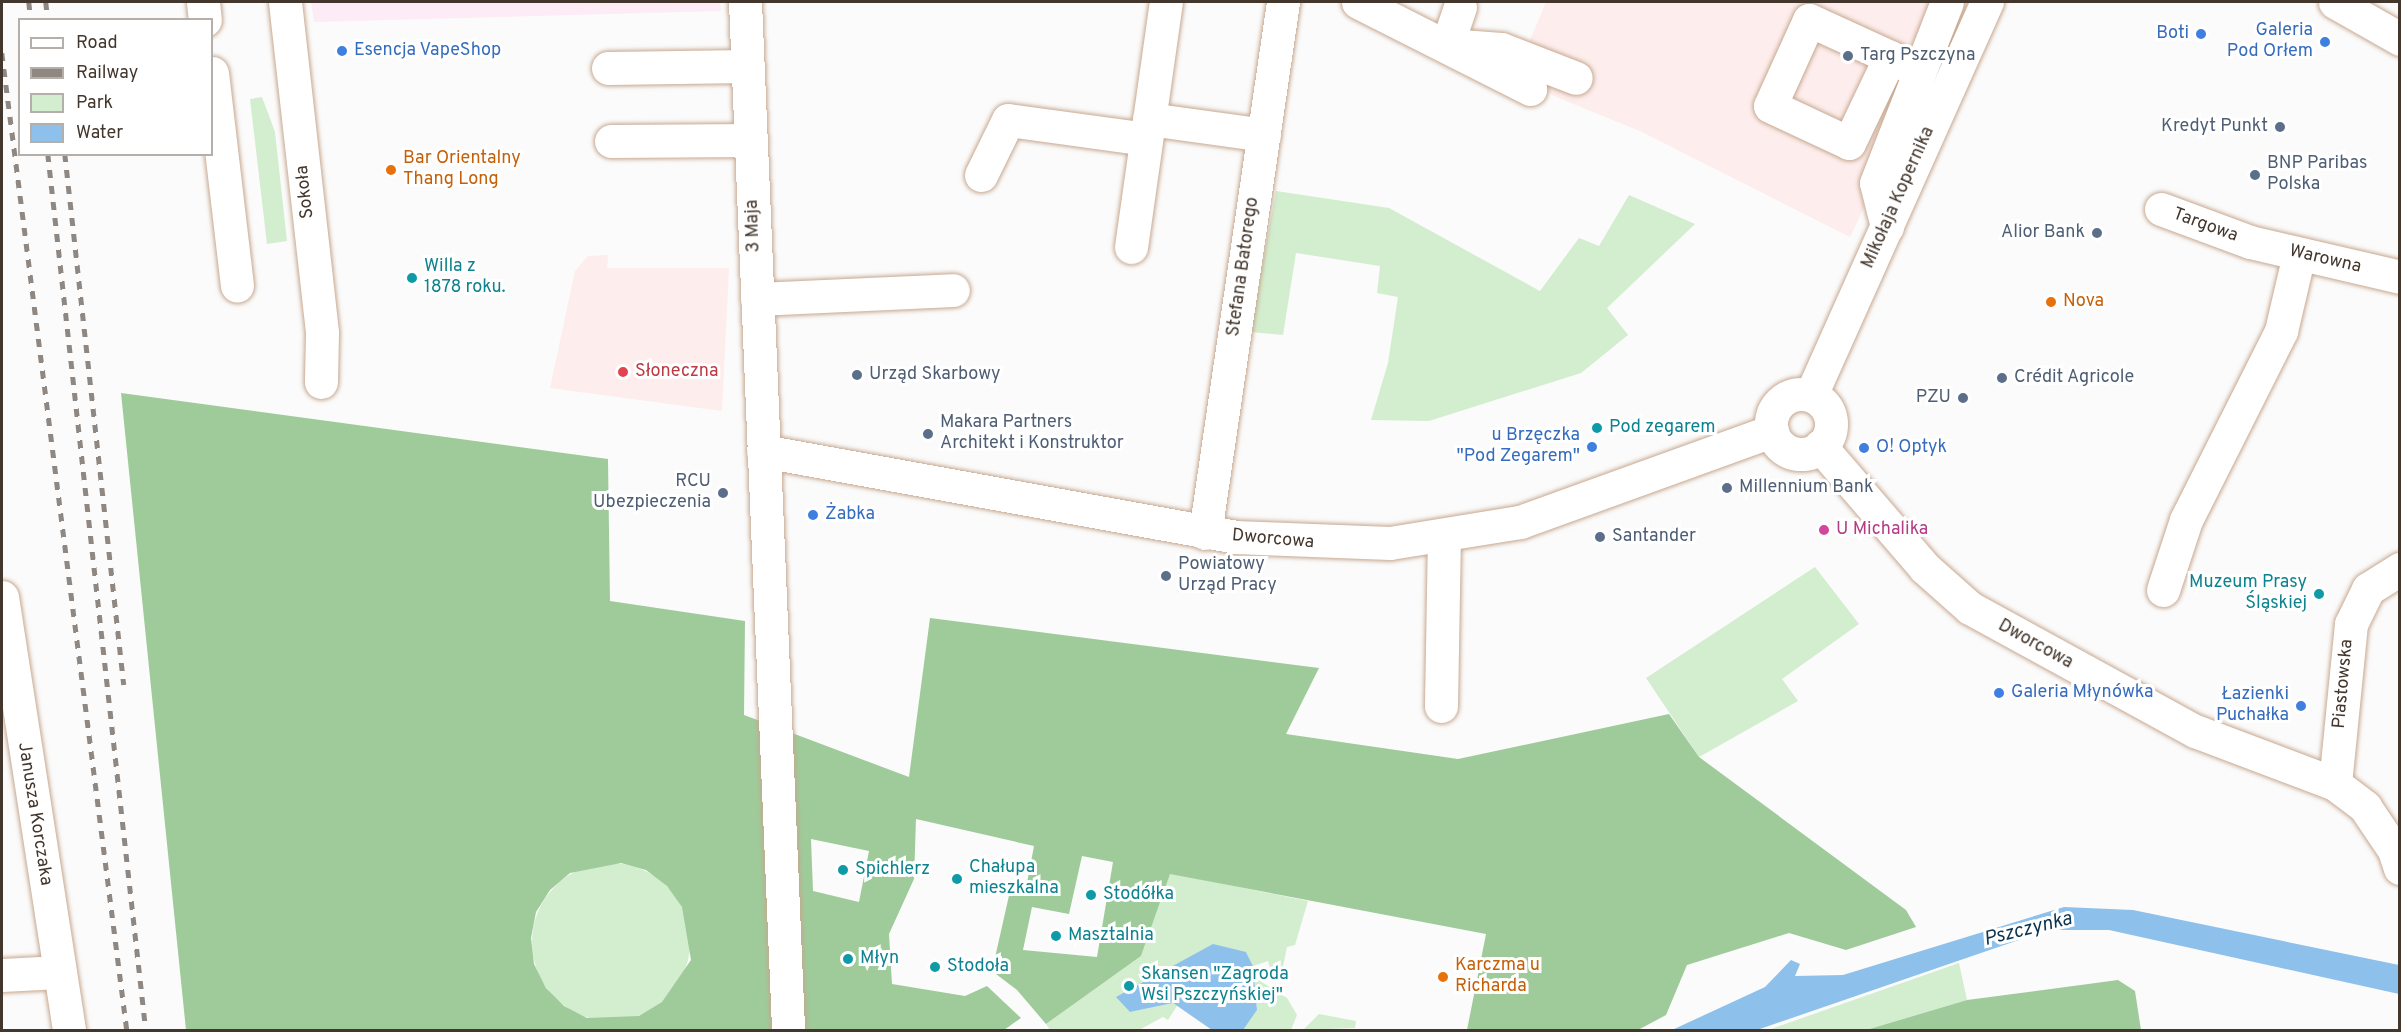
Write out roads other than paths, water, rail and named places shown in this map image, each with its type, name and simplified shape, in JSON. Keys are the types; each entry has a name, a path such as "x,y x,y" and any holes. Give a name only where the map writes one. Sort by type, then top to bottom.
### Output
{"street":[{"path":"203,2 205,18"},
{"name":"Sokoła","path":"285,2 322,333 321,382"},
{"name":"3 Maja","path":"745,2 788,1030"},
{"path":"1131,247 1166,2"},
{"name":"Stefana Batorego","path":"1205,533 1283,2"},
{"path":"1358,2 1447,45 1530,89"},
{"path":"1887,227 1876,183 1906,71 1947,2"},
{"name":"Mikołaja Kopernika","path":"1811,395 1987,2"},
{"path":"2334,2 2400,39"},
{"path":"1447,45 1460,7"},
{"path":"1447,45 1501,49 1576,78"},
{"path":"608,68 748,66"},
{"path":"213,82 237,286"},
{"path":"981,175 1008,120 1264,135"},
{"path":"611,141 751,140"},
{"name":"Targowa","path":"2161,209 2250,242"},
{"name":"Warowna","path":"2250,242 2400,277"},
{"path":"2163,590 2186,520 2281,331 2299,254"},
{"path":"757,299 954,290"},
{"path":"1793,395 1811,395 1823,404 1831,421 1820,446 1796,453 1780,445 1772,431 1780,403 1793,395"},
{"name":"Dworcowa","path":"763,451 1205,533 1326,544 1444,538 1558,510 1772,431"},
{"name":"Dworcowa","path":"1820,446 1925,568 1970,609 2195,731 2335,784 2365,807 2394,850 2400,868"},
{"path":"1440,706 1444,538"},
{"name":"Piastowska","path":"2335,784 2351,624 2368,589 2400,569"},
{"name":"Janusza Korczaka","path":"2,597 69,1030"},
{"path":"2,975 59,972"}],"water":[{"name":"Pszczynka","path":"2064,907 2133,910 2399,965 2399,994 2109,930 2048,930 1757,1030 1672,1030 1765,987 1791,960 1800,964 1795,976 1843,975"},
{"path":"1213,944 1246,952 1253,966 1257,1010 1243,1030 1212,1030 1173,1003 1130,1012 1116,997"}],"railway":[{"path":"29,2 31,18"},
{"path":"46,2 48,18"},
{"path":"2,53 127,1030"},
{"path":"48,156 146,1030"},
{"path":"65,156 124,685"}],"place":[{"name":"Boti","path":"2201,34"},
{"name":"Galeria Pod Orłem","path":"2325,42"},
{"name":"Esencja VapeShop","path":"342,51"},
{"name":"Targ Pszczyna","path":"1848,56"},
{"name":"Kredyt Punkt","path":"2280,127"},
{"name":"Bar Orientalny Thang Long","path":"391,170"},
{"name":"BNP Paribas Polska","path":"2255,175"},
{"name":"Alior Bank","path":"2097,233"},
{"name":"Willa z 1878 roku.","path":"412,278"},
{"name":"Nova","path":"2051,302"},
{"name":"Słoneczna","path":"623,372"},
{"name":"Urząd Skarbowy","path":"857,375"},
{"name":"Crédit Agricole","path":"2002,378"},
{"name":"PZU","path":"1963,398"},
{"name":"Pod zegarem","path":"1597,428"},
{"name":"Makara Partners Architekt i Konstruktor","path":"928,434"},
{"name":"u Brzęczka \"Pod Zegarem\"","path":"1592,447"},
{"name":"O! Optyk","path":"1864,448"},
{"name":"Millennium Bank","path":"1727,488"},
{"name":"RCU Ubezpieczenia","path":"723,493"},
{"name":"Żabka","path":"813,515"},
{"name":"U Michalika","path":"1824,530"},
{"name":"Santander","path":"1600,537"},
{"name":"Powiatowy Urząd Pracy","path":"1166,576"},
{"name":"Muzeum Prasy Śląskiej","path":"2319,594"},
{"name":"Galeria Młynówka","path":"1999,693"},
{"name":"Łazienki Puchałka","path":"2301,706"},
{"name":"Spichlerz","path":"843,870"},
{"name":"Chałupa mieszkalna","path":"957,879"},
{"name":"Stodółka","path":"1091,895"},
{"name":"Masztalnia","path":"1056,936"},
{"name":"Młyn","path":"848,959"},
{"name":"Stodoła","path":"935,967"},
{"name":"Karczma u Richarda","path":"1443,977"},
{"name":"Skansen \"Zagroda Wsi Pszczyńskiej\"","path":"1129,986"}]}
